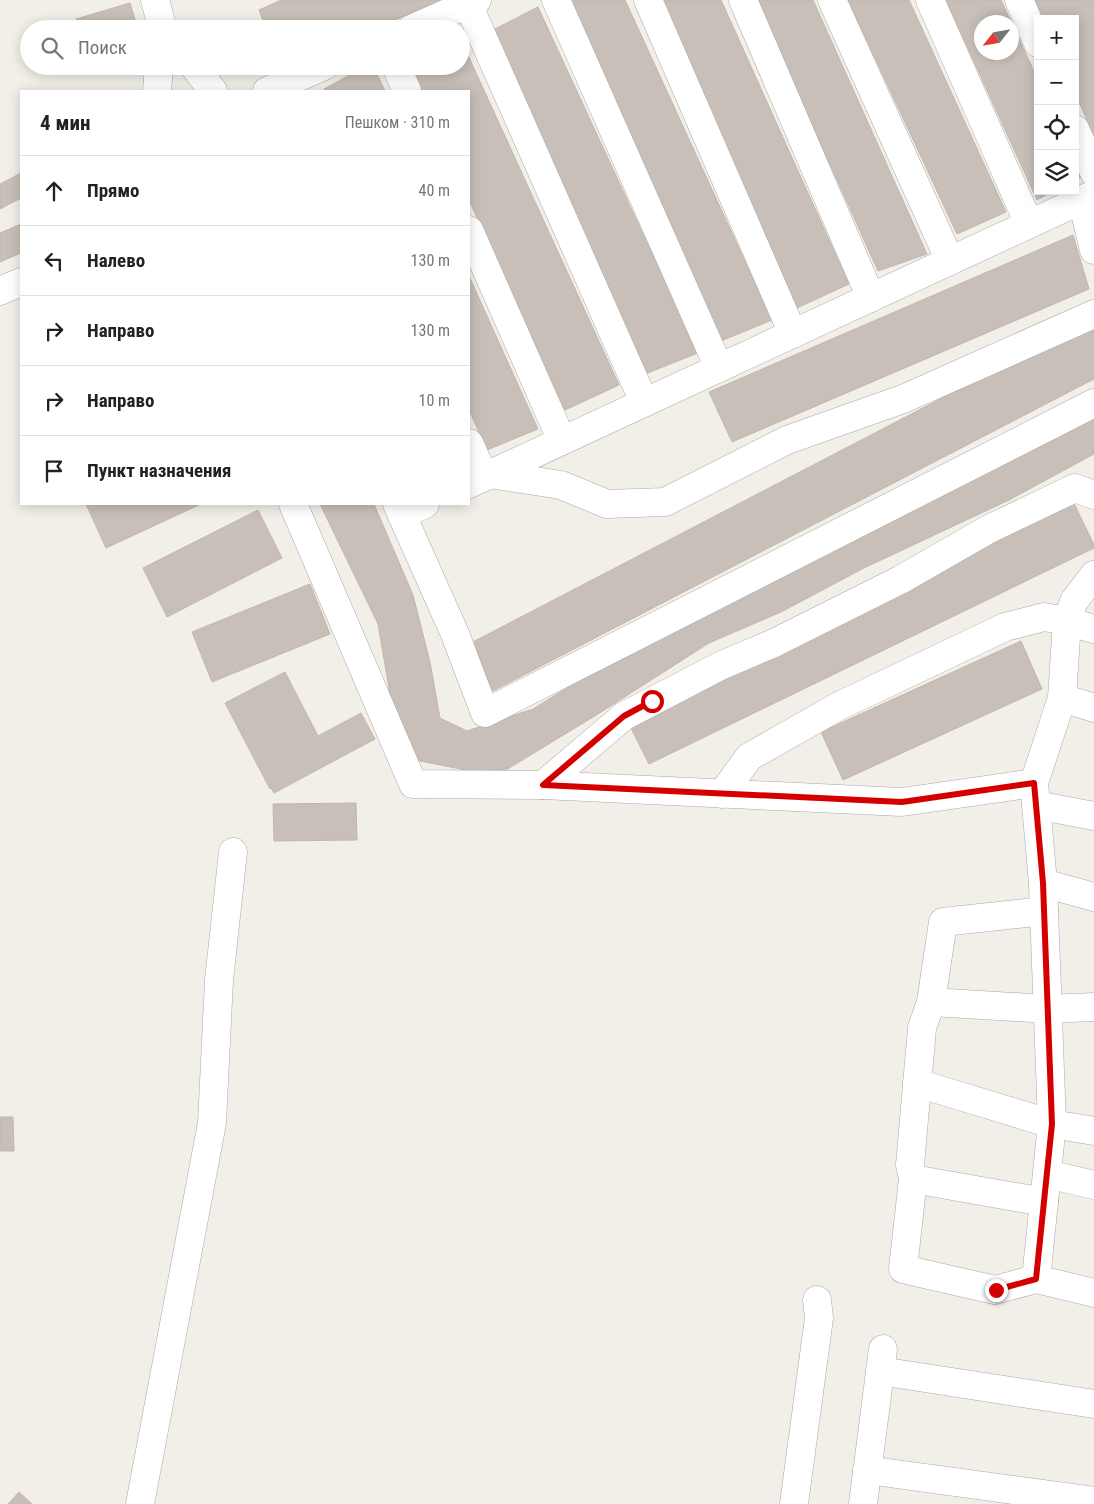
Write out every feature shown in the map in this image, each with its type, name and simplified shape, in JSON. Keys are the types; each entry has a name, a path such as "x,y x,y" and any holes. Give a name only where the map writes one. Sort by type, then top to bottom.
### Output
{"lane":[{"path":"556,0 719,368"},
{"path":"648,0 793,334"},
{"path":"743,0 871,298"},
{"path":"832,0 950,261"},
{"path":"930,0 1029,224"},
{"path":"1019,0 1034,34"},
{"path":"431,20 472,2 644,402"},
{"path":"157,90 158,75"},
{"path":"201,75 212,90"},
{"path":"400,75 407,90"},
{"path":"271,90 314,78"},
{"path":"1079,138 1094,172"},
{"path":"481,478 1088,197 1094,250"},
{"path":"470,232 562,441"},
{"path":"0,291 20,282"},
{"path":"481,478 561,485 607,504 665,502 788,440 903,398 1094,314"},
{"path":"408,507 485,713 1094,403"},
{"path":"470,446 481,478"},
{"path":"543,785 624,716 652,701 720,666 774,643 900,580 988,530 1075,488 1094,495"},
{"path":"293,505 413,784 543,785 902,802 1035,794 1094,816"},
{"path":"1036,1279 1052,1124 1043,883 1035,794 1062,698 1067,621 1074,601 1094,575"},
{"path":"722,794 749,756 839,706 1005,627 1044,617 1094,629"},
{"path":"1062,698 1094,708"},
{"path":"140,1504 212,1123 219,980 233,852"},
{"path":"1043,883 1094,897"},
{"path":"1044,911 943,922 931,1002 922,1028 910,1165 913,1179 903,1269 996,1290 1036,1279 1094,1293"},
{"path":"931,1002 1048,1009 1094,1008"},
{"path":"917,1083 1052,1124 1094,1131"},
{"path":"1047,1174 1094,1185"},
{"path":"913,1179 1044,1202"},
{"path":"794,1504 819,1318 817,1300"},
{"path":"863,1504 882,1360 1094,1404"},
{"path":"867,1470 1094,1501"}],"building":[{"path":"281,0 440,0 395,20 263,20 259,10"},
{"path":"571,0 625,0 772,320 721,341"},
{"path":"661,0 721,0 849,284 797,308"},
{"path":"756,0 813,0 927,254 878,271"},
{"path":"848,0 909,0 1006,212 957,234"},
{"path":"946,0 1001,0 1008,15 974,15 974,60 1019,60 1019,39 1034,71 1034,193"},
{"path":"1035,0 1094,1 1094,136 1079,102 1079,15 1041,15"},
{"path":"130,3 135,20 76,20"},
{"path":"538,7 698,353 645,374 491,31"},
{"path":"470,60 619,385 565,410 470,202 470,90 419,90 412,75 470,75"},
{"path":"350,75 377,75 385,90 324,90"},
{"path":"20,174 20,199 0,209 0,184"},
{"path":"1035,195 1046,195 1037,200"},
{"path":"20,224 20,253 0,262 0,233"},
{"path":"1073,235 1089,289 732,442 709,392"},
{"path":"470,278 538,429 487,450 470,412"},
{"path":"1094,319 1094,379 493,691 469,644"},
{"path":"1094,412 1094,454 1009,500 864,568 781,612 709,643 496,776 415,760 392,706 378,624 320,505 374,505 413,595 430,662 440,718 467,731 533,709 665,627"},
{"path":"1072,499 1094,548 649,764 625,716"},
{"path":"86,505 199,505 106,548"},
{"path":"258,510 282,558 167,617 143,568"},
{"path":"310,584 330,634 212,682 192,632"},
{"path":"1021,641 1042,689 843,780 821,732"},
{"path":"285,672 318,736 361,713 375,739 274,793 270,789 225,703"},
{"path":"356,803 357,840 274,841 273,804"},
{"path":"0,1117 13,1117 14,1151 0,1151"},
{"path":"19,1492 32,1504 8,1504"}],"route":[{"path":"652,701 624,716 543,785 902,802 1034,783 1043,883 1052,1124 1036,1279 996,1290"}]}
